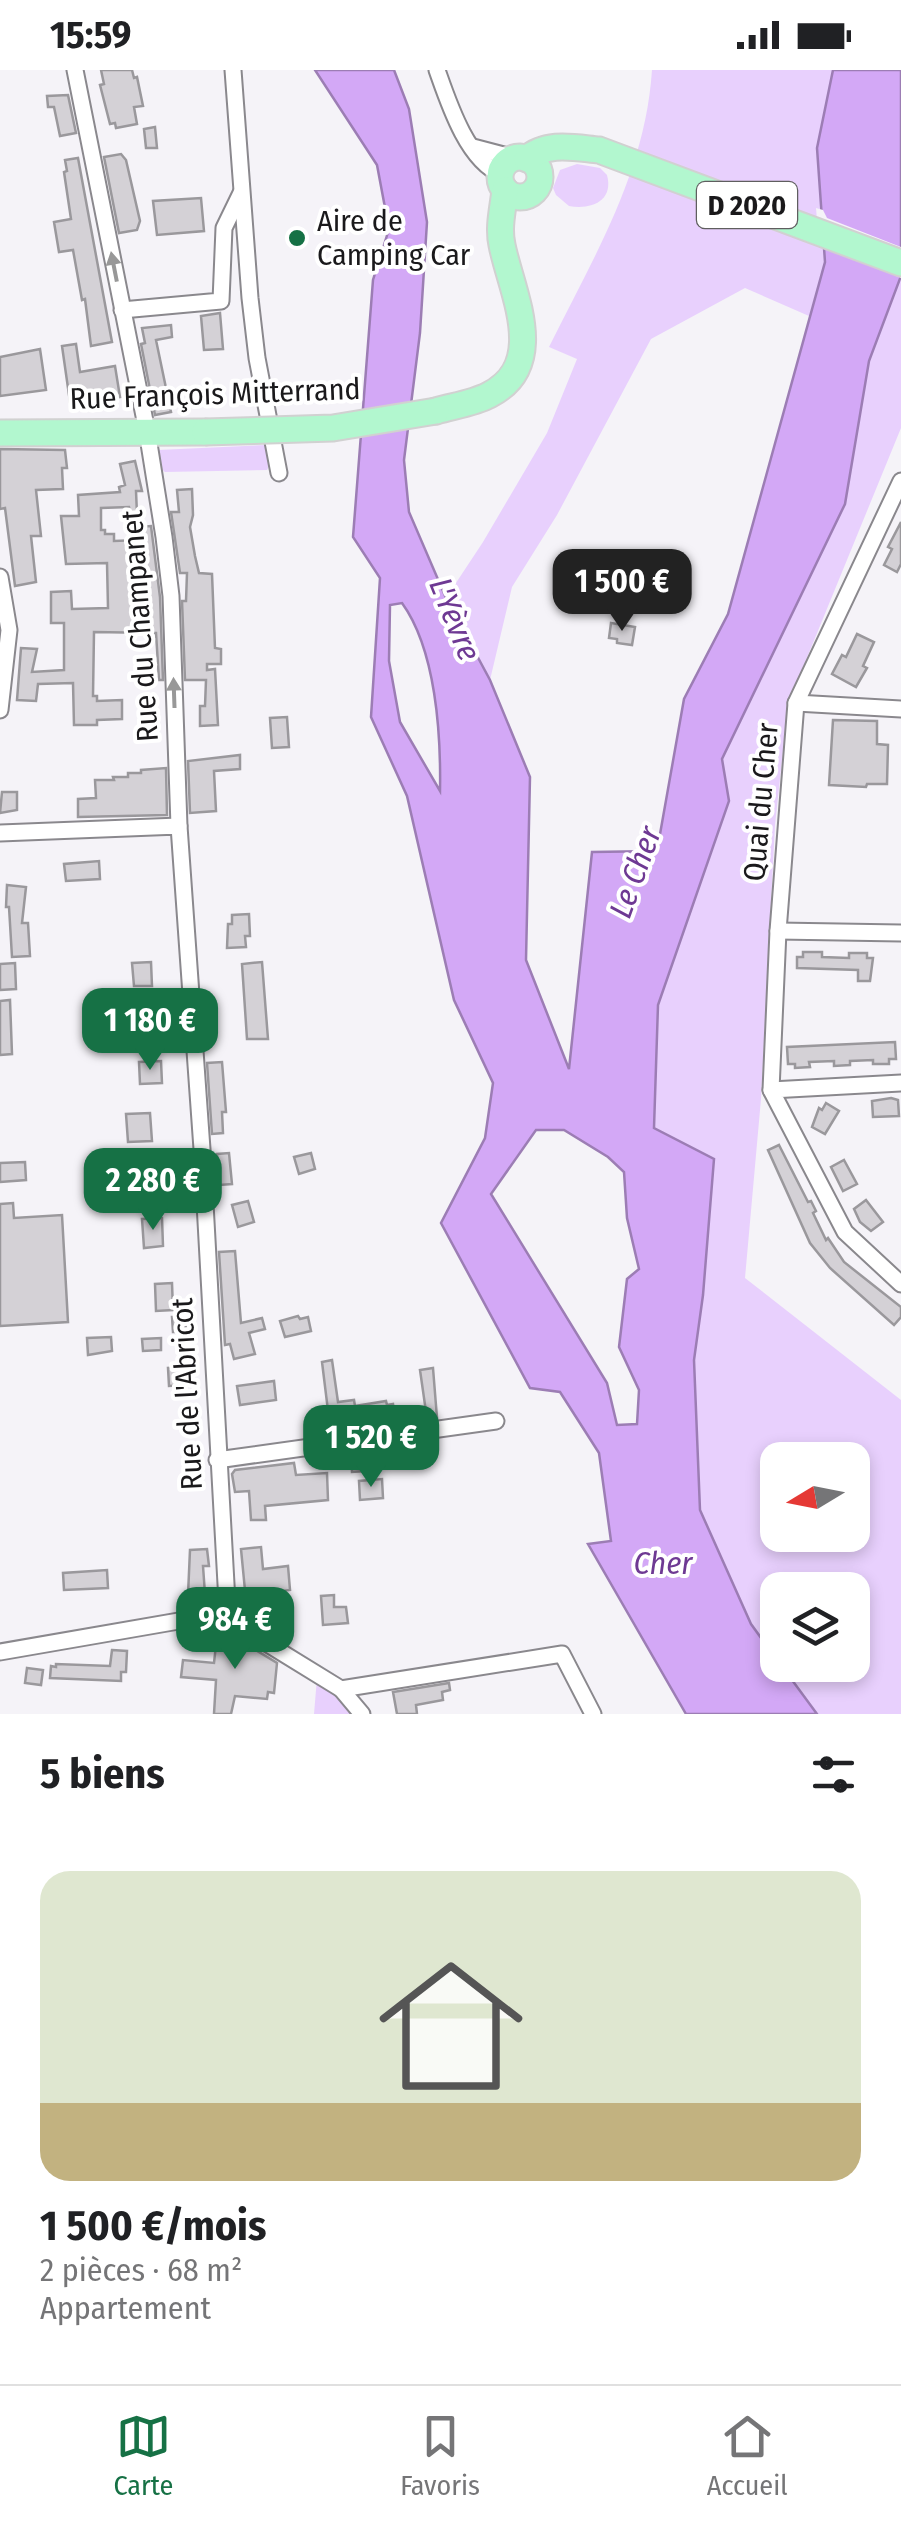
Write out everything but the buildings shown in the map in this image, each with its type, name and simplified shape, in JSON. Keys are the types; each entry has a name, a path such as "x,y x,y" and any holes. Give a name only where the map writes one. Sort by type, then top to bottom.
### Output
{"main road":[{"name":"D 2020","path":"519,176 590,149 901,263"},
{"name":"Rue François Mitterrand","path":"0,433 333,428 436,411 490,394 506,381 522,344 524,324 500,235 519,176"}],"street":[{"name":"Rue du Champanet","path":"75,70 147,431 171,596 178,826"},
{"path":"233,70 257,358 279,474"},
{"path":"438,70 448,103 473,148 519,176"},
{"path":"122,310 221,300 224,228 242,190"},
{"name":"Quai du Cher","path":"770,1090 796,702 901,481"},
{"path":"0,577 9,630 0,710"},
{"path":"796,702 901,709"},
{"path":"0,833 178,826"},
{"name":"Rue de l'Abricot","path":"178,826 202,1149 227,1602 219,1614"},
{"path":"778,931 901,934"},
{"path":"901,1083 770,1090 845,1232 901,1284"},
{"path":"218,1460 496,1421"},
{"path":"0,1652 219,1614 341,1690 362,1714"},
{"path":"341,1690 562,1654 593,1714"}],"shaded area":[{"path":"652,70 833,70 817,148 825,262 809,316 745,288 651,339 557,515 512,587 490,680 446,598 547,433 577,359 549,347 600,247 628,179 647,108"},
{"path":"577,164 600,168 607,175 607,191 593,205 569,206 553,188 560,170"},
{"path":"901,276 901,428 788,704 775,825 761,1099 745,1278 901,1400 901,1714 817,1714 793,1682 870,1682 870,1572 760,1572 760,1636 700,1510 694,1360 703,1295 654,1128 658,1005 729,801 722,760 845,504 869,361"},
{"path":"266,445 267,470 165,472 160,468 158,450"},
{"path":"317,1678 335,1688 358,1714 314,1714"}],"water":[{"name":"Cher","path":"315,70 394,70 409,109 427,222 420,333 404,460 409,512 446,598 490,680 530,777 526,960 569,1069 592,852 657,851 684,699 728,614 825,262 817,148 833,70 901,70 901,276 869,361 845,504 722,759 729,801 658,1005 654,1128 714,1159 694,1360 700,1510 760,1636 760,1682 793,1682 817,1714 686,1714 588,1544 611,1541 599,1453 560,1392 530,1388 441,1223 485,1138 493,1083 454,1000 407,796 371,717 380,578 353,537 373,280 389,229 377,165","holes":["402,603 413,622 434,693 440,791 400,722 389,661 390,605","536,1130 564,1130 608,1157 624,1172 627,1218 639,1269 627,1279 619,1347 639,1390 637,1424 617,1425 607,1383 491,1194"]}],"pier":[{"path":"816,208 823,210 827,218 901,247 901,278 819,244"}],"place":[{"name":"Aire de Camping Car","path":"297,238"}],"water label":[{"name":"L'Yèvre","path":"455,619"},
{"name":"Le Cher","path":"635,872"}]}
